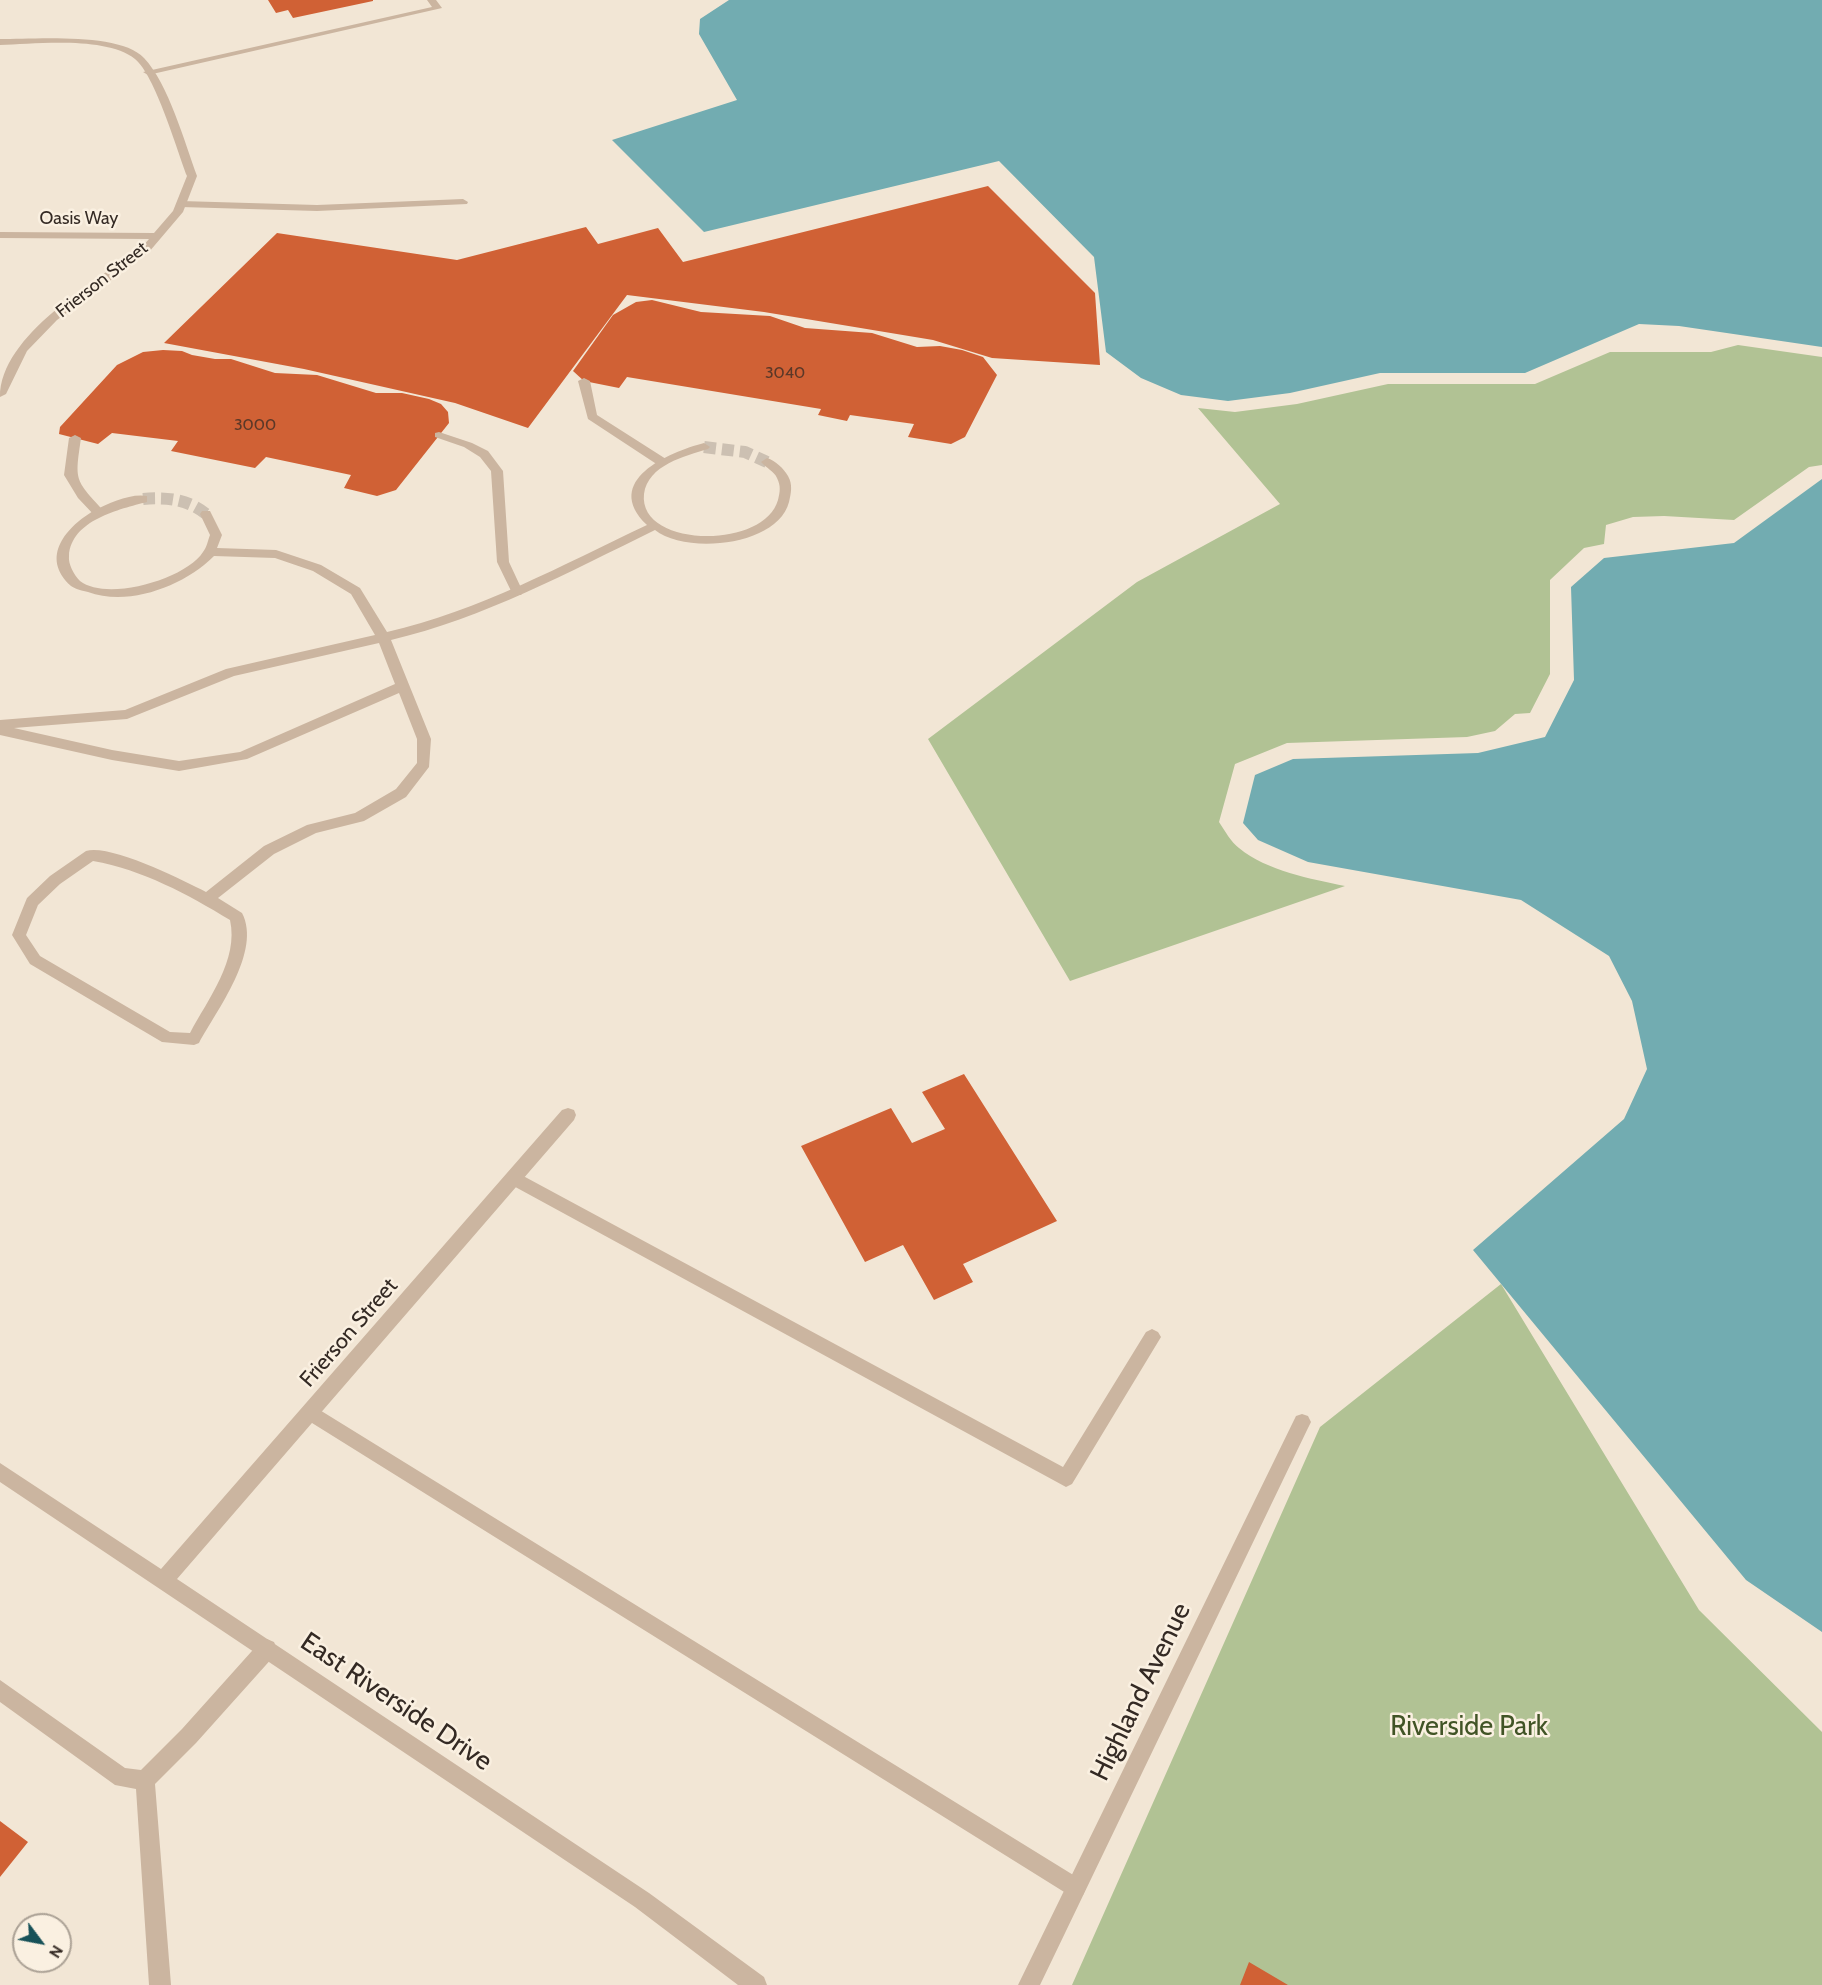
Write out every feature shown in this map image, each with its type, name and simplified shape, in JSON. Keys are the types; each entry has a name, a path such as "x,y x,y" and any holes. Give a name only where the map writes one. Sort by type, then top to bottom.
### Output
{"street":[{"path":"148,72 438,8 431,0"},
{"name":"Frierson Street","path":"0,42 113,45 139,58 148,72 192,176 178,213 145,250 53,318 22,350 0,394"},
{"path":"181,204 317,208 463,202"},
{"name":"Oasis Way","path":"0,235 157,236"},
{"path":"584,381 592,417 662,462"},
{"path":"440,435 468,445 484,454 497,471 503,562 517,592"},
{"path":"75,438 70,475 82,495 99,513"},
{"path":"704,447 662,462 646,477 639,493 640,509 654,525 669,534 688,539 714,541 740,536 763,526 778,514 786,499 786,483 777,468 767,462"},
{"path":"143,499 130,501 99,513 70,535 62,552 64,567 74,581 86,588 109,593 136,592 163,586 196,568 210,552 216,535 212,520 206,514"},
{"path":"0,725 127,714 231,672 416,630 487,606 654,525"},
{"path":"207,899 269,850 312,829 359,817 401,793 424,764 424,739 383,638 356,591 316,568 276,554 210,552"},
{"path":"0,730 112,755 179,766 242,756 403,686"},
{"path":"91,855 121,860 160,875 207,899 237,917 241,935 233,968 194,1039 167,1038 35,960 20,935 32,903 55,880 91,855"},
{"name":"Frierson Street","path":"164,1580 568,1115"},
{"path":"514,1178 1066,1478 1152,1336"},
{"path":"310,1412 1076,1888"},
{"name":"Highland Avenue","path":"1029,1985 1302,1422"},
{"name":"East Riverside Drive","path":"0,1472 642,1900 756,1985"},
{"path":"160,1985 145,1780 189,1736 267,1649"},
{"path":"0,1690 122,1778 145,1780"}],"green space":[{"path":"1738,345 1822,357 1822,465 1809,467 1734,520 1664,516 1633,517 1606,525 1604,544 1584,548 1550,580 1550,674 1530,713 1515,714 1495,731 1467,737 1287,743 1235,764 1219,822 1233,843 1250,856 1276,868 1345,886 1070,981 928,739 1137,582 1280,504 1198,408 1235,412 1297,404 1388,384 1535,384 1610,352 1711,352"},
{"name":"Riverside Park","path":"1501,1284 1699,1610 1822,1732 1822,1985 1072,1985 1320,1427"}],"water":[{"path":"729,0 1822,0 1822,347 1679,326 1639,324 1525,373 1380,373 1290,393 1228,401 1181,395 1141,378 1106,352 1094,257 999,161 704,232 612,140 737,100 699,34 700,19"},
{"path":"1822,479 1822,1632 1746,1580 1473,1250 1624,1119 1647,1069 1632,1001 1609,956 1521,900 1308,862 1258,840 1243,823 1255,775 1293,759 1478,753 1545,737 1574,680 1571,587 1604,558 1734,543"}],"building":[{"path":"268,0 373,1 293,18 288,10 276,13"},
{"path":"988,186 1095,293 1100,365 992,358 933,340 764,312 627,295 528,428 455,403 304,369 164,343 277,233 457,260 586,227 598,244 658,228 683,262"},
{"path":"652,300 701,312 770,316 805,328 872,333 917,347 940,346 962,350 983,357 997,375 965,437 951,444 908,437 914,424 850,415 847,421 818,415 821,409 627,377 619,388 584,381 573,371 613,315 636,302"},
{"path":"182,351 215,359 231,359 275,373 317,375 376,393 402,393 429,399 441,404 448,412 449,423 396,490 377,496 344,488 351,475 266,457 255,468 171,451 178,441 112,433 98,444 59,434 60,427 117,365 143,352"},
{"path":"964,1074 1057,1221 963,1264 973,1282 934,1300 903,1245 865,1262 801,1146 891,1108 912,1143 945,1129 922,1092"},
{"path":"0,1821 28,1842 0,1877"},
{"path":"1249,1962 1288,1985 1240,1985"}],"tunnel":[{"path":"704,447 745,452 767,462"},
{"path":"143,499 176,500 192,505 206,514"}]}
